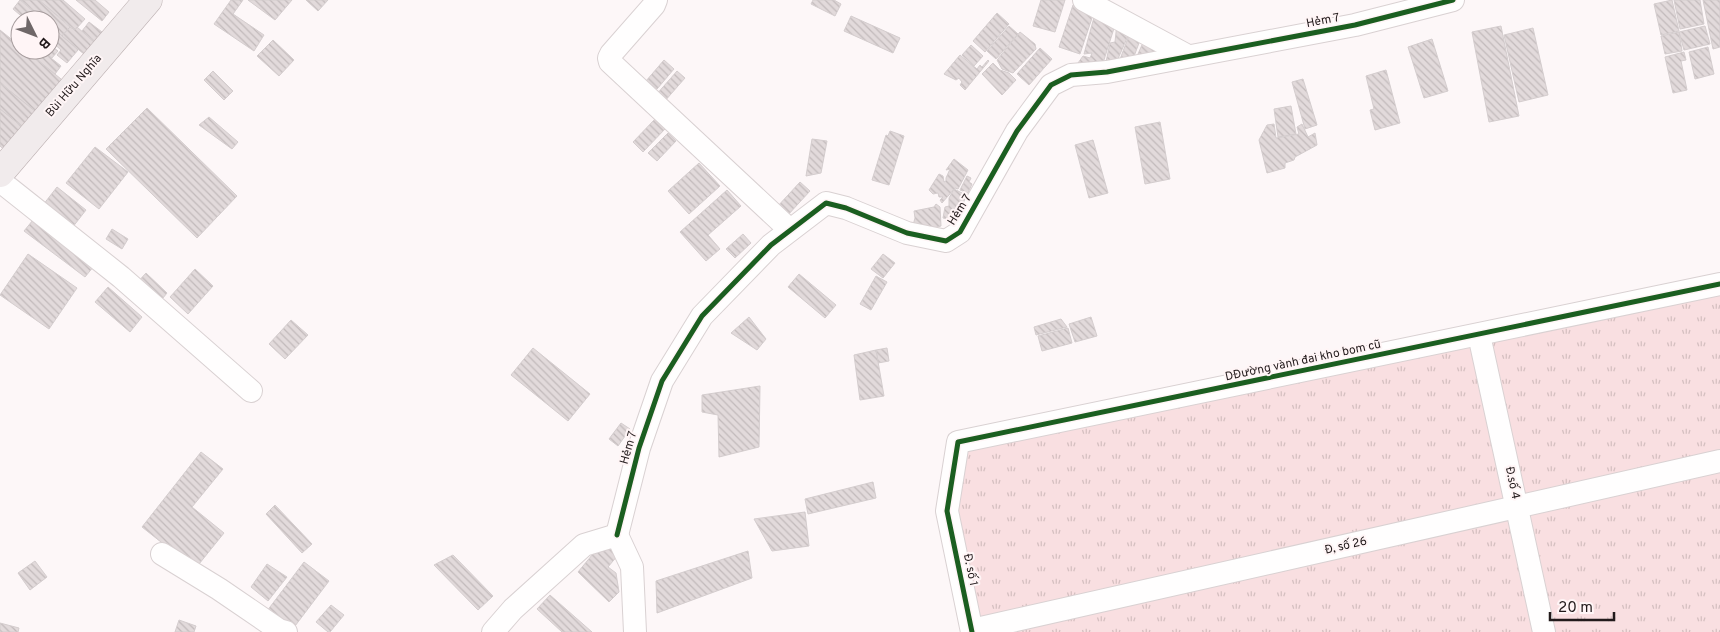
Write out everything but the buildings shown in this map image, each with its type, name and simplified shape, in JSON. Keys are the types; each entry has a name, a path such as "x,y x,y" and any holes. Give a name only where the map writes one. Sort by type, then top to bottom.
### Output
{"main road":[{"name":"Bùi Hữu Nghĩa","path":"0,173 148,0"}],"street":[{"path":"656,0 654,5 611,54 609,60 790,230"},
{"path":"1084,0 1188,56"},
{"name":"Hẻm 7","path":"617,535 639,448 662,381 702,316 772,245 826,203 846,208 906,233 946,240 960,232 1017,132 1051,85 1071,76 1107,72 1355,25 1377,9 1453,0"},
{"path":"0,181 121,277 251,391"},
{"path":"1164,400 1720,284"},
{"name":"DĐường vành đai kho bom cũ","path":"947,511 958,442 1720,284"},
{"name":"Đ.số 4","path":"1479,335 1544,632"},
{"name":"Đ, số 26","path":"972,631 1720,462"},
{"name":"Đ. số 1","path":"947,511 972,631"},
{"path":"492,632 513,609 584,545 617,535 632,567 634,632"},
{"path":"162,554 219,589 279,630 286,632"}],"green space":[{"path":"1720,277 1720,632 972,632 947,511 958,442"}],"cycle path":[{"path":"617,535 639,448 662,381 702,316 771,245 826,203 846,208 907,233 946,241 960,232 1017,131 1051,85 1071,75 1107,72 1355,25 1453,0"},
{"path":"972,632 947,511 958,442 1720,284"}]}
